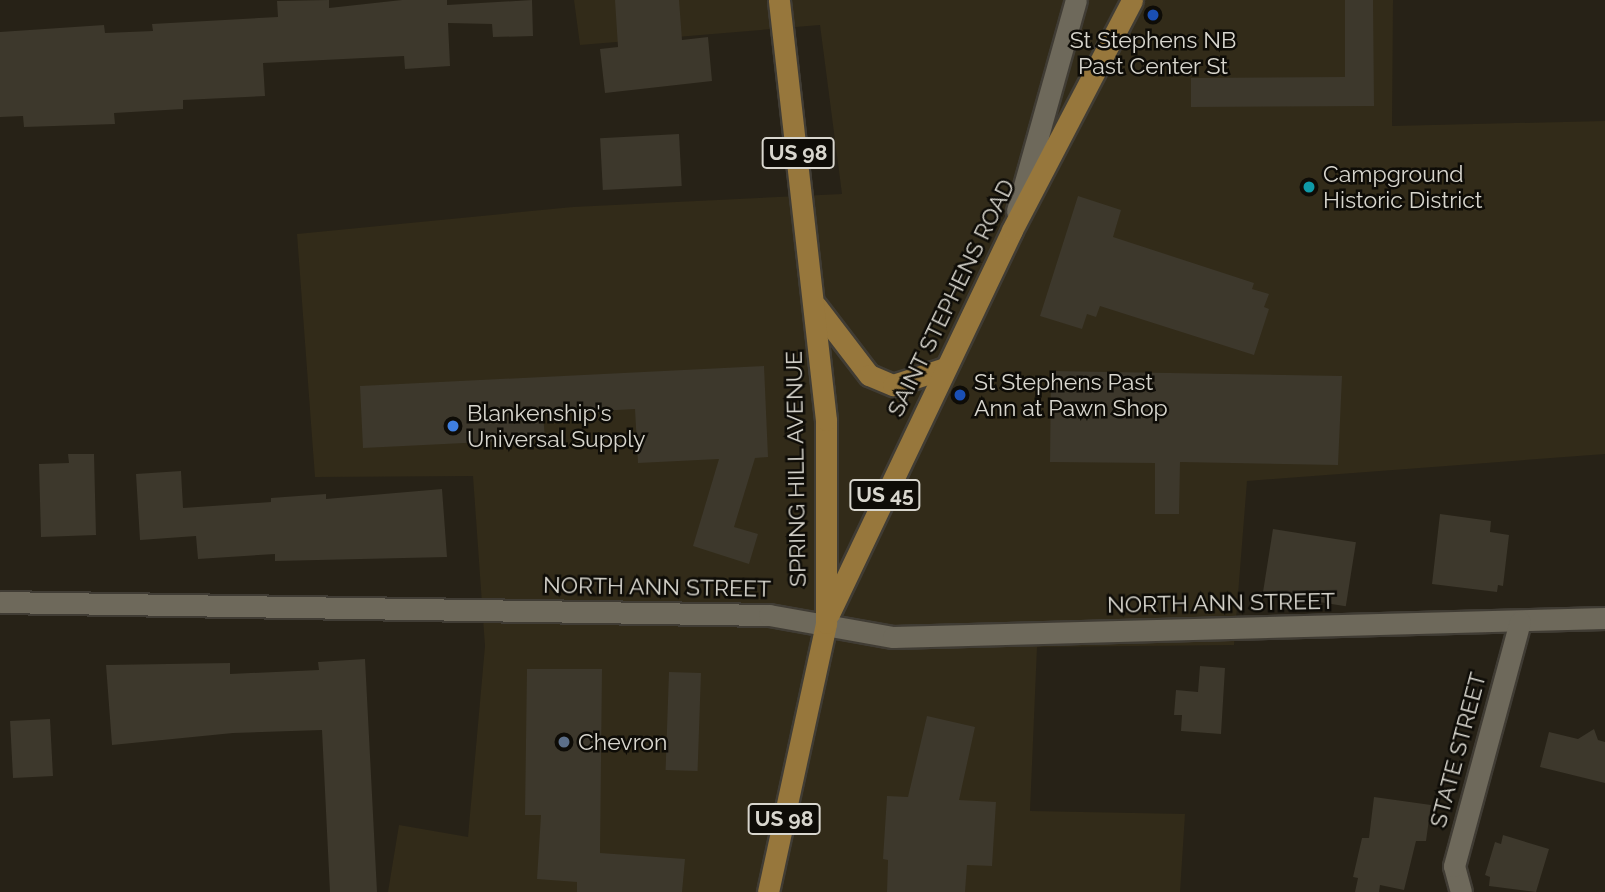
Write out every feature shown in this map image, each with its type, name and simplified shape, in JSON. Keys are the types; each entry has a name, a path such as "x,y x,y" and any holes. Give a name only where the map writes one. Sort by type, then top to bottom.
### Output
{"main road":[{"name":"SPRING HILL AVENUE","path":"768,892 825,623 826,420 816,306 779,0"},
{"name":"SAINT STEPHENS ROAD","path":"825,623 1012,230 1132,0"},
{"path":"816,306 869,374 893,385 945,368"}],"street":[{"path":"1012,230 1076,0"},
{"name":"NORTH ANN STREET","path":"0,602 769,615 825,623 893,638 1605,618"},
{"name":"STATE STREET","path":"1461,892 1454,866 1520,622"}],"shaded area":[{"path":"574,0 1393,0 1392,126 1605,121 1605,454 1247,481 1234,645 1037,647 1030,811 1185,814 1180,892 388,892 399,825 468,837 485,646 473,476 315,477 297,234 573,207 842,194 820,25 580,45"}],"building":[{"path":"329,0 329,8 402,0 447,0 447,5 532,0 533,36 493,37 492,24 448,23 450,66 405,69 404,56 263,63 265,96 183,100 183,109 114,113 115,124 24,127 23,116 0,117 0,32 104,25 105,33 153,31 152,24 278,17 277,1"},
{"path":"615,0 679,0 682,40 708,37 712,81 605,93 600,49 618,47"},
{"path":"1345,0 1373,0 1374,106 1191,107 1191,78 1345,77"},
{"path":"679,134 682,186 603,190 600,138"},
{"path":"1078,196 1121,210 1113,237 1254,283 1252,289 1269,294 1264,307 1269,309 1254,355 1100,306 1096,317 1087,314 1082,329 1040,316"},
{"name":"Blankenship's Universal Supply","path":"764,366 768,457 755,458 734,527 758,534 749,564 693,546 719,459 638,463 635,409 543,414 545,439 363,448 360,386"},
{"path":"1051,371 1342,376 1338,465 1180,462 1179,514 1155,514 1155,463 1050,462"},
{"path":"68,454 94,454 96,535 41,537 39,464 69,463"},
{"path":"181,471 183,508 271,502 271,498 326,494 326,499 442,489 447,557 275,561 275,554 198,559 196,536 140,540 136,474"},
{"path":"1440,514 1491,521 1490,532 1509,535 1503,586 1498,585 1497,592 1432,584"},
{"path":"1273,529 1356,542 1346,606 1263,593"},
{"path":"365,659 377,892 330,892 322,730 233,733 112,745 106,665 230,663 230,674 319,670 318,662"},
{"path":"1200,666 1225,668 1221,734 1181,731 1182,715 1174,715 1176,690 1198,692"},
{"name":"Chevron","path":"527,669 602,669 600,853 685,859 682,892 577,892 577,882 537,879 541,815 525,815"},
{"path":"669,672 701,673 698,771 666,770"},
{"path":"927,716 975,727 959,800 996,802 992,866 967,865 965,892 887,892 888,860 883,859 887,796 908,797"},
{"path":"50,719 53,776 13,778 10,721"},
{"path":"1594,729 1598,740 1605,742 1605,783 1540,767 1549,732 1578,739"},
{"path":"1374,797 1431,805 1426,841 1416,841 1404,890 1380,885 1379,892 1355,892 1358,878 1353,877 1362,838 1369,838"},
{"path":"1503,835 1549,849 1536,892 1489,886 1490,877 1485,875 1495,842 1501,844"}],"place":[{"name":"St Stephens NB Past Center St","path":"1153,15"},
{"name":"Campground Historic District","path":"1309,187"},
{"name":"St Stephens Past Ann at Pawn Shop","path":"960,395"},
{"name":"Blankenship's Universal Supply","path":"453,426"},
{"name":"Chevron","path":"564,742"}]}
